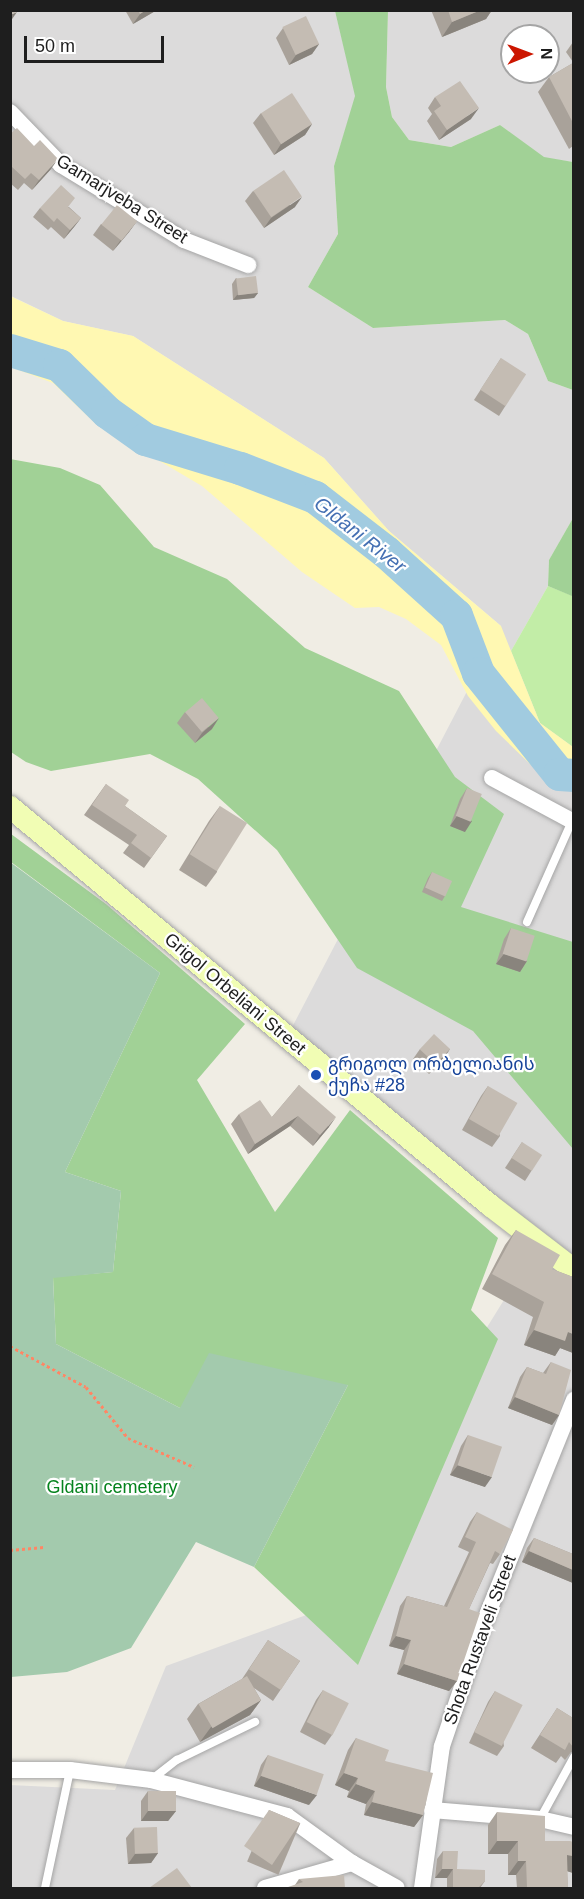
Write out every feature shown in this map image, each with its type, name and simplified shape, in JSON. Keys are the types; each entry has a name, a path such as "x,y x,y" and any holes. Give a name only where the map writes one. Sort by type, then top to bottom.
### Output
{"main road":[{"name":"Grigol Orbeliani Street","path":"10,807 490,1206 573,1270"}],"street":[{"name":"Gamarjveba Street","path":"10,112 61,165 184,240 248,265"},
{"path":"492,778 573,822"},
{"name":"Shota Rustaveli Street","path":"422,1888 442,1746 483,1625 573,1400"},
{"path":"10,1770 70,1770 151,1780 286,1816 352,1863 397,1888"},
{"path":"432,1810 540,1819 573,1827"},
{"path":"265,1888 352,1863"}],"lane":[{"path":"527,922 573,822"},
{"path":"151,1780 177,1760 255,1722"},
{"path":"540,1819 573,1756"},
{"path":"45,1888 70,1770"}],"path":[{"path":"10,1346 86,1387 128,1438 194,1467"},
{"path":"10,1550 44,1547"}],"shaded area":[{"path":"11,11 335,11 356,96 334,166 338,234 308,287 373,328 505,320 528,334 548,381 573,390 573,518 549,560 548,586 511,651 540,723 573,747 573,1888 11,1888 10,1785 115,1790 166,1666 309,1614 540,1242 287,1037 501,626 389,531 324,458 133,336 63,321 11,296"},
{"path":"388,11 573,11 573,162 544,158 500,125 451,147 409,140 392,117 386,87"}],"green space":[{"path":"335,11 388,11 386,87 392,117 409,140 451,147 500,125 544,157 573,162 573,390 548,381 528,334 505,320 373,328 308,287 338,234 334,166 355,96"},
{"path":"10,459 60,468 100,485 154,547 227,579 305,648 399,691 455,777 504,814 461,907 573,942 573,1149 473,1031 357,968 277,850 198,779 150,754 51,771 26,762 11,752"},
{"path":"573,518 574,596 572,596 548,586 549,560"},
{"path":"548,586 573,596 573,747 540,723 511,651"},
{"path":"11,834 106,904 245,1024 197,1080 275,1212 350,1110 498,1238 471,1310 498,1339 358,1665 254,1567 348,1385 180,1408 56,1344 53,1277 113,1272 121,1191 65,1172 160,973 11,862"},
{"name":"Gldani cemetery","path":"10,862 160,973 65,1172 121,1191 113,1272 53,1278 56,1344 180,1408 209,1353 348,1385 254,1567 196,1542 131,1648 67,1672 11,1677"}],"sand":[{"path":"10,296 63,321 133,336 324,458 389,531 501,626 540,723 573,747 573,786 531,765 496,731 468,696 441,645 406,619 379,607 355,608 302,572 202,486 95,423 53,383 11,367"}],"building":[{"path":"10,10 16,10 17,12 10,15"},
{"path":"448,10 481,10 452,22"},
{"path":"306,16 319,44 296,55 282,27"},
{"path":"573,63 573,123 553,84 560,84 560,71"},
{"path":"460,81 479,108 447,130 434,111 441,106 435,97"},
{"path":"292,93 312,124 281,144 261,113"},
{"path":"17,128 34,146 40,140 58,159 39,180 31,173 25,179 12,167 10,168 10,134"},
{"path":"284,170 302,197 271,217 253,191"},
{"path":"61,185 75,198 68,207 81,218 70,230 57,218 54,222 40,208"},
{"path":"117,205 137,221 121,241 101,224"},
{"path":"256,276 258,293 238,295 236,278"},
{"path":"501,358 526,374 505,406 480,390"},
{"path":"202,698 219,718 202,732 185,712"},
{"path":"106,784 129,800 125,806 167,836 151,858 131,843 137,835 92,805"},
{"path":"467,788 482,794 471,822 456,816"},
{"path":"220,806 247,823 217,871 190,854"},
{"path":"432,872 452,881 445,896 425,888"},
{"path":"511,928 535,936 526,961 503,954"},
{"path":"434,1034 450,1049 436,1064 420,1049"},
{"path":"299,1085 336,1117 320,1135 298,1116 255,1144 239,1114 260,1100 272,1117"},
{"path":"488,1086 517,1103 498,1136 469,1119"},
{"path":"522,1142 542,1155 532,1171 512,1158"},
{"path":"516,1230 560,1255 552,1269 573,1277 573,1334 568,1332 565,1341 534,1330 544,1302 492,1274"},
{"path":"551,1362 571,1370 559,1415 515,1397 527,1367 546,1374"},
{"path":"468,1435 502,1447 492,1477 458,1465"},
{"path":"477,1512 513,1530 500,1554 495,1551 469,1609 480,1613 457,1681 404,1664 411,1640 396,1636 407,1596 447,1607 476,1542 465,1537"},
{"path":"534,1538 573,1554 573,1570 529,1551"},
{"path":"268,1640 300,1661 281,1690 249,1669"},
{"path":"247,1676 261,1700 213,1728 199,1704"},
{"path":"323,1690 349,1703 332,1735 307,1722"},
{"path":"495,1691 523,1705 502,1746 474,1732"},
{"path":"557,1708 573,1718 573,1747 569,1742 565,1750 540,1735"},
{"path":"356,1738 389,1750 385,1761 433,1773 423,1815 372,1802 375,1791 356,1784 358,1778 344,1773"},
{"path":"268,1755 324,1774 317,1795 261,1776"},
{"path":"148,1791 176,1791 176,1811 148,1811"},
{"path":"269,1810 300,1823 272,1865 244,1846"},
{"path":"497,1812 545,1816 545,1841 573,1842 573,1856 567,1855 568,1888 527,1888 526,1861 518,1861 518,1841 497,1841"},
{"path":"157,1827 158,1853 135,1854 134,1828"},
{"path":"443,1851 458,1851 457,1869 485,1870 485,1881 478,1888 453,1888 453,1869 442,1869"},
{"path":"177,1868 192,1888 149,1888"},
{"path":"344,1875 345,1888 285,1888 303,1882 299,1879"}],"waterway":[{"name":"Gldani River","path":"10,350 59,365 107,412 145,439 240,468 315,497 386,552 456,615 478,673 559,774 574,775"}],"place":[{"name":"გრიგოლ ორბელიანის ქუჩა #28","path":"316,1075"}]}
